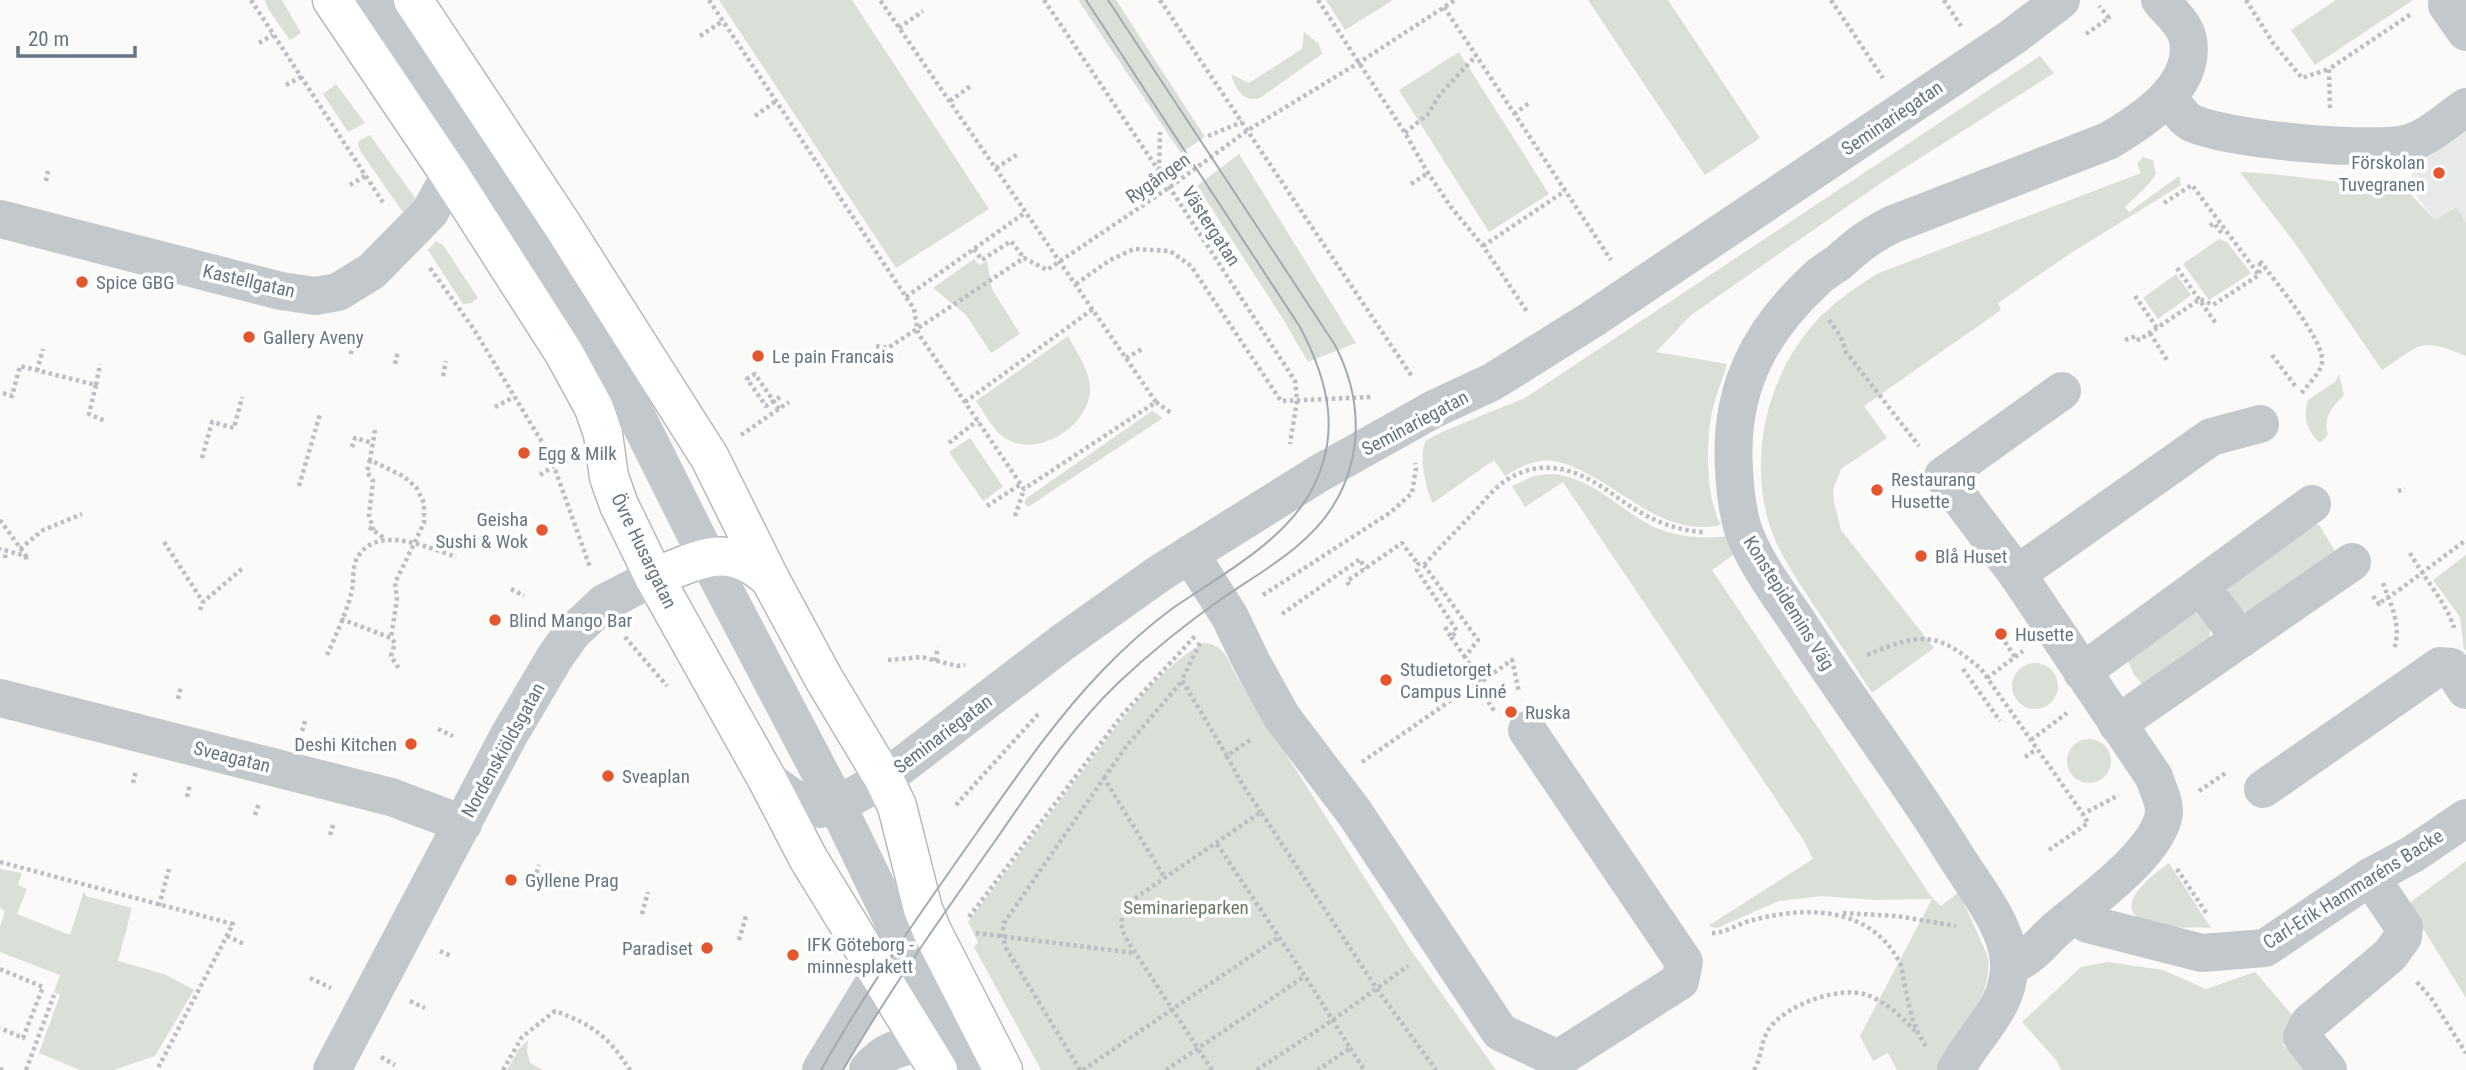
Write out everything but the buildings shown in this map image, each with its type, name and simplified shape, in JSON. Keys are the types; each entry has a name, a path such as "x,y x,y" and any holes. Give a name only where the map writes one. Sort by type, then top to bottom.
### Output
{"main road":[{"name":"Övre Husargatan","path":"332,0 450,174 564,353 594,408 603,434 608,477 654,577 808,858 931,1058"},
{"path":"413,0 563,226 710,458 770,579 897,806 923,909 932,932 1003,1070"},
{"name":"Nordenskiöldsgatan","path":"654,577 708,556 723,555 761,570 770,579"}],"street":[{"path":"372,0 500,187 609,361 970,1070"},
{"name":"Seminariegatan","path":"837,805 884,779 1063,642 1190,554 1318,474 1434,409 1492,382 1591,320 2011,38 2061,0"},
{"path":"2160,0 2188,38 2187,60 2168,98 2190,121 2229,134 2331,145 2389,147 2414,142 2466,107"},
{"name":"Konstepidemins Väg","path":"1942,1060 1994,1015 2006,990 2010,965 2008,945 1996,920 1942,834 1831,672 1755,554 1742,526 1733,458 1734,431 1743,384 1753,358 1779,318 1814,280 1861,242 1891,225 2108,141 2135,125 2168,98"},
{"name":"Kastellgatan","path":"0,219 281,290 315,296 338,292 372,271 430,212 450,174"},
{"path":"2010,965 2024,961 2131,865 2157,806 2117,724 2017,574 1943,476 2062,391"},
{"path":"2017,574 2211,437 2260,424"},
{"path":"2082,672 2312,504"},
{"path":"1190,554 1230,617 1282,717 1354,812 1500,1032 1558,1059 1681,981 1684,962 1527,730"},
{"path":"2117,724 2241,639 2366,568"},
{"name":"Nordenskiöldsgatan","path":"332,1070 509,735 555,657 572,633 604,603 654,577"},
{"path":"2200,586 2241,639"},
{"path":"2250,776 2440,666 2458,678"},
{"name":"Sveagatan","path":"0,698 391,797 463,824"},
{"path":"767,779 803,803 820,808 837,805"},
{"path":"2413,854 2409,844 2413,838 2466,797"},
{"name":"Carl-Erik Hammaréns Backe","path":"2089,903 2088,924 2114,932 2202,953 2265,948 2370,877 2413,854 2466,818"},
{"path":"2328,1070 2302,1037 2309,1023 2390,955 2403,937 2404,927 2370,877"},
{"path":"821,1070 879,975"},
{"path":"868,1070 880,1056 912,1045 931,1058"}],"path":[{"path":"251,0 365,176 473,328 554,466 575,527"},
{"path":"709,0 914,309 918,333 1022,486 1015,516"},
{"path":"880,0 1156,402 1171,413"},
{"name":"Västergatan","path":"1044,0 1170,187 1295,381 1297,401"},
{"path":"1160,0 1424,394 1416,420 1412,450 1416,468 1412,493 1391,512 1230,617"},
{"path":"1318,0 1360,62 1428,173 1483,246 1534,321"},
{"name":"Rygången","path":"1024,258 1047,270 1170,187 1248,130 1455,0"},
{"path":"1831,0 1889,86"},
{"path":"1944,0 1968,35"},
{"path":"2246,0 2273,43 2302,78 2329,69 2445,15"},
{"path":"1444,7 1616,267"},
{"path":"899,28 923,11"},
{"path":"700,36 723,21"},
{"path":"259,43 274,35"},
{"path":"1405,133 1428,114 1440,94 1476,56"},
{"path":"2329,69 2331,145"},
{"path":"286,85 301,77"},
{"path":"950,101 972,85"},
{"path":"755,116 776,102"},
{"path":"1514,114 1529,103"},
{"path":"1208,136 1242,122"},
{"path":"1159,171 1160,132"},
{"path":"996,168 1018,154"},
{"path":"46,181 48,171"},
{"path":"1411,184 1428,173"},
{"path":"349,185 365,176"},
{"path":"2164,203 2192,185 2223,236"},
{"path":"1483,246 1565,191"},
{"path":"906,297 1026,212"},
{"path":"2214,223 2259,275"},
{"path":"876,346 888,348 1024,258 1011,241 982,260 974,249"},
{"path":"1076,284 1110,260 1134,249 1170,251 1191,266 1281,401 1374,397"},
{"path":"2259,275 2260,261 2315,337 2322,351 2322,363 2301,394"},
{"path":"2176,268 2217,325"},
{"path":"2200,299 2213,305 2259,275"},
{"path":"2135,296 2157,328"},
{"path":"2125,340 2136,336 2138,340 2200,299"},
{"path":"965,402 1093,309"},
{"path":"1823,313 1841,337 1846,352 1943,476"},
{"path":"2150,333 2166,360"},
{"path":"351,354 353,341"},
{"path":"1126,358 1143,348"},
{"path":"37,371 43,349"},
{"path":"395,363 398,351"},
{"path":"2272,355 2296,387"},
{"path":"443,376 446,361"},
{"path":"100,364 89,414 106,421"},
{"path":"3,393 12,396 20,366 96,385"},
{"path":"779,409 773,401 755,374 747,379 766,406 773,401 780,397"},
{"path":"202,458 212,422 234,428 242,397"},
{"path":"495,407 514,397"},
{"path":"749,429 789,402"},
{"path":"987,506 1156,402"},
{"path":"299,486 320,414"},
{"path":"949,443 978,420"},
{"path":"374,532 369,515 373,481 367,472 376,430"},
{"path":"352,447 355,438 373,443"},
{"path":"370,460 403,476 416,487 424,503 424,523 396,583 397,599 391,638"},
{"path":"540,475 554,466"},
{"path":"1451,637 1457,631 1418,570 1501,484 1524,470 1544,467 1574,473 1605,489 1647,517 1677,529 1704,532 1742,526"},
{"path":"2398,491 2405,489"},
{"path":"20,549 43,530 82,514"},
{"path":"0,520 26,556 26,563"},
{"path":"369,527 386,540"},
{"path":"327,655 352,590 356,560 370,545 386,540 416,543 456,557"},
{"path":"2378,604 2466,540"},
{"path":"164,542 203,601"},
{"path":"1349,585 1347,581 1402,543 1478,640 1465,657"},
{"path":"5,558 3,550 26,556"},
{"path":"2410,553 2421,574 2452,617 2458,678"},
{"path":"1282,614 1360,559 1365,569"},
{"path":"200,610 203,601 243,568"},
{"path":"2366,568 2396,617 2398,632 2395,647 2388,658"},
{"path":"511,589 524,596"},
{"path":"341,619 391,638 395,643 391,656 399,669"},
{"path":"1445,628 1504,725 1527,730"},
{"path":"966,921 1123,714 1200,631 1200,645 1182,680 1125,748 1008,915 1002,935 1006,948 1082,1070 1174,1010 1279,936"},
{"path":"1831,672 1878,650 1921,638 1948,645 1972,661 1981,669 2088,823 2049,850"},
{"path":"2005,642 2015,657"},
{"path":"935,661 938,647"},
{"path":"1402,735 1512,660"},
{"path":"1972,661 1962,669 2000,721"},
{"path":"1182,680 1242,784 1377,989 1436,1070"},
{"path":"178,699 181,686"},
{"path":"302,732 306,718"},
{"path":"438,729 453,736"},
{"path":"1227,756 1242,745"},
{"path":"2025,757 2037,750"},
{"path":"2082,814 2157,806 2250,776"},
{"path":"1104,778 1165,878"},
{"path":"2157,806 2233,952"},
{"path":"1212,1070 1120,928 1122,913 1128,903 1217,844 1261,811"},
{"path":"1217,844 1364,1070"},
{"path":"0,862 233,924 159,1069"},
{"path":"532,886 539,865"},
{"path":"159,906 169,869"},
{"path":"642,914 648,892"},
{"path":"1814,913 1850,917 1875,930 1900,962 1916,1032"},
{"path":"1675,947 1703,932 1719,933 1744,922 1777,914 1897,916 1962,927"},
{"path":"739,940 746,916"},
{"path":"969,932 1135,953"},
{"path":"227,936 246,944"},
{"path":"1257,1070 1333,1020 1440,942"},
{"path":"435,948 452,957"},
{"path":"2390,955 2431,998 2466,1053"},
{"path":"0,970 43,987 23,1038 0,1028"},
{"path":"1166,1070 1305,976"},
{"path":"310,978 334,990"},
{"path":"1754,1070 1760,1061 1764,1038 1783,1014 1806,1001 1840,994 1866,994 1900,1015 1942,1060"},
{"path":"26,1070 54,995"},
{"path":"408,1000 425,1008"},
{"path":"503,1070 523,1037 555,1011 584,1021 601,1034 630,1070"},
{"path":"1318,1070 1350,1048"},
{"path":"379,1056 395,1065"}],"shaded area":[{"name":"Förskolan Tuvegranen","path":"2466,110 2466,223 2455,207 2435,220 2410,188 2415,157"}],"green space":[{"path":"265,0 282,0 301,33 290,40 268,9"},
{"path":"719,0 852,0 989,209 896,268"},
{"path":"1078,0 1116,0 1205,137 1181,153"},
{"path":"1326,0 1393,0 1345,30"},
{"path":"1588,0 1668,0 1760,138 1705,175"},
{"path":"2336,0 2413,0 2315,65 2291,30"},
{"path":"1304,32 1319,44 1322,54 1260,98 1244,96 1231,74 1249,83 1302,49"},
{"path":"1459,52 1549,194 1489,232 1399,90"},
{"path":"2040,56 2054,73 1884,181 1691,315 1656,352 1727,364 1712,410 1708,443 1712,501 1721,525 1701,527 1665,519 1582,471 1551,461 1531,463 1505,476 1494,460 1433,503 1424,472 1423,454 1426,441 1525,398"},
{"path":"336,84 365,123 348,132 323,94"},
{"path":"370,135 415,198 416,205 407,212 402,211 361,152 359,141"},
{"path":"1239,154 1356,343 1308,362 1197,186"},
{"path":"2143,157 2153,160 2156,174 2125,207 2129,212 2179,176 2181,185 2071,253 1998,303 2001,310 1864,406 1887,438 1841,469 1833,490 1841,530 1934,648 1872,693 1786,562 1773,535 1765,507 1761,477 1766,417 1788,361 1823,314 1879,273 2141,173 2137,164"},
{"path":"2240,172 2407,190 2435,220 2456,207 2466,223 2466,356 2440,346 2422,346 2382,370 2294,242"},
{"path":"2219,239 2227,242 2251,273 2209,300 2183,264"},
{"path":"436,241 443,245 478,298 471,303 463,304 428,250"},
{"path":"974,259 979,265 987,261 992,289 1020,334 991,353 966,315 933,288"},
{"path":"2176,274 2191,295 2158,319 2143,298"},
{"path":"1068,336 1083,363 1090,385 1087,405 1079,418 1057,437 1043,443 1015,443 1002,436 976,401"},
{"path":"2339,374 2344,395 2330,413 2327,422 2328,434 2319,442 2307,422 2308,400 2336,381"},
{"path":"1152,411 1163,418 1028,507 1024,502 1028,497"},
{"path":"970,438 1003,487 983,501 949,452"},
{"path":"1561,475 1586,484 1643,521 1662,530 1694,537 1727,536 1736,553 1712,570 1933,899 1941,906 1959,892 1988,957 1985,988 1979,1002 1937,1070 1897,1070 1888,1053 1873,1061 1860,1036 1932,899 1875,900 1822,896 1779,901 1717,928 1708,926 1813,859 1804,841 1563,482 1525,507 1512,486 1534,476"},
{"path":"2313,523 2320,526 2336,553 2248,612 2241,611 2227,596 2228,586"},
{"path":"2466,555 2464,650 2460,617 2433,580"},
{"path":"2188,613 2196,613 2210,629 2210,640 2143,685 2134,675 2128,661"},
{"name":"Seminarieparken","path":"1204,643 1216,646 1224,653 1410,949 1496,1070 1041,1070 974,947 978,942 968,922 1136,703 1186,654"},
{"path":"2035,663 2051,670 2058,686 2051,702 2035,709 2019,702 2012,686 2019,670"},
{"path":"2089,739 2105,745 2111,761 2105,777 2089,783 2073,777 2067,761 2073,745"},
{"path":"2466,861 2466,998 2408,904"},
{"path":"2169,863 2211,928 2154,925 2139,919 2133,912 2132,904 2140,888"},
{"path":"0,869 22,873 18,885 27,889 17,914 70,935 84,891 86,896 132,908 118,961 164,974 194,990 155,1056 114,1070 80,1070 39,1053 60,995 54,992 60,975 0,952 0,927 5,911 0,908"},
{"path":"2108,962 2163,970 2206,989 2255,972 2299,1023 2283,1045 2311,1070 2061,1070 2057,1061 2022,1022 2081,967"},
{"path":"528,1040 530,1063 543,1070 507,1070 519,1049"}],"tram line":[{"path":"821,1070 917,919 1022,769 1068,709 1109,663 1145,631 1173,608 1248,558 1283,528 1310,493 1326,451 1329,430 1324,389 1300,327 1086,0"},
{"path":"843,1070 936,926 1068,739 1100,701 1142,661 1207,610 1282,558 1310,534 1333,506 1350,467 1356,426 1354,406 1344,365 1335,345 1108,0"}],"place":[{"name":"Förskolan Tuvegranen","path":"2439,173"},
{"name":"Spice GBG","path":"82,282"},
{"name":"Gallery Aveny","path":"249,337"},
{"name":"Le pain Francais","path":"758,356"},
{"name":"Egg & Milk","path":"524,453"},
{"name":"Restaurang Husette","path":"1877,490"},
{"name":"Geisha Sushi & Wok","path":"542,530"},
{"name":"Blå Huset","path":"1921,556"},
{"name":"Blind Mango Bar","path":"495,620"},
{"name":"Husette","path":"2001,634"},
{"name":"Studietorget Campus Linné","path":"1386,680"},
{"name":"Ruska","path":"1511,712"},
{"name":"Deshi Kitchen","path":"411,744"},
{"name":"Sveaplan","path":"608,776"},
{"name":"Gyllene Prag","path":"511,880"},
{"name":"Paradiset","path":"707,948"},
{"name":"IFK Göteborg - minnesplakett","path":"793,955"}]}
